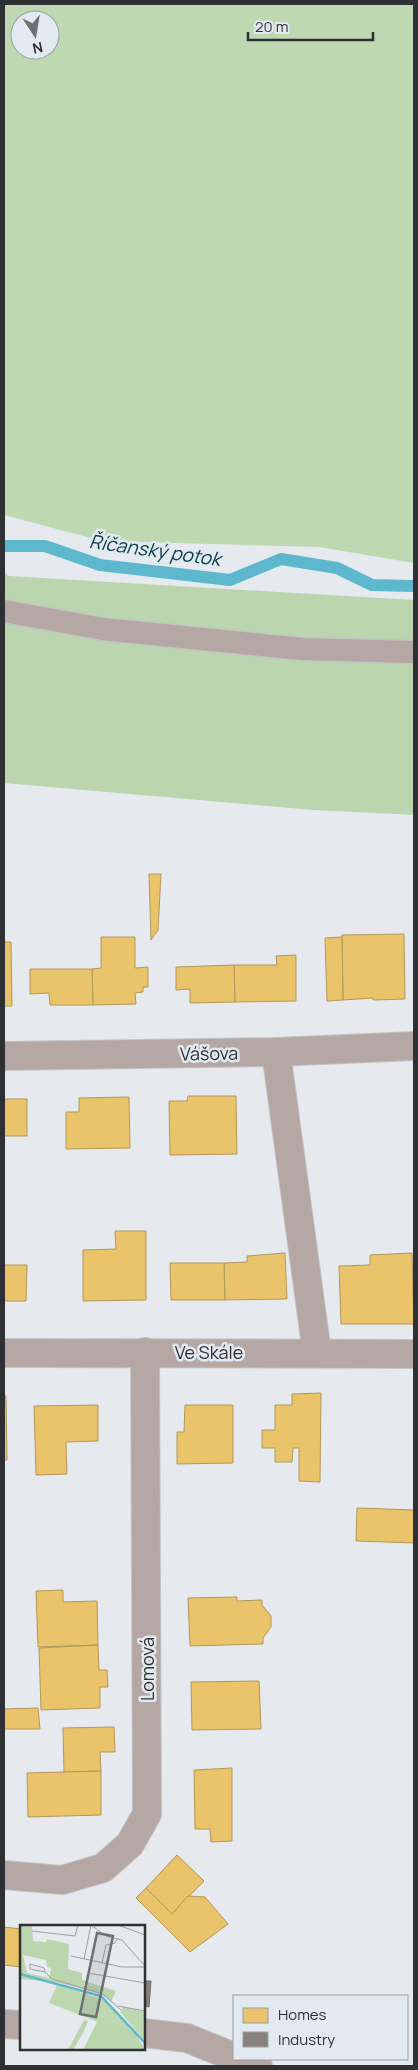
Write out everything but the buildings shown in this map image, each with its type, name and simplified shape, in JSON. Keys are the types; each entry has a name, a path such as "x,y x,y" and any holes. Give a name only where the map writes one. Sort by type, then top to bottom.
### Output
{"street":[{"name":"Vášova","path":"4,1056 276,1052 414,1046"},
{"path":"276,1052 317,1353"},
{"name":"Lomová","path":"4,1875 62,1880 103,1868 130,1844 147,1814 146,1352"},
{"name":"Ve Skále","path":"4,1353 414,1354"},
{"path":"4,2024 20,2025"},
{"path":"145,2033 187,2038 233,2057"},
{"path":"242,2060 258,2066"}],"lane":[{"path":"4,612 103,628 302,649 414,652"}],"green space":[{"path":"4,4 414,4 414,563 319,547 102,541 4,515"},
{"path":"4,573 9,576 414,600 414,815 313,810 4,783"}],"waterway":[{"name":"Říčanský potok","path":"4,546 45,546 100,565 230,580 281,559 337,568 372,585 414,586"}]}
